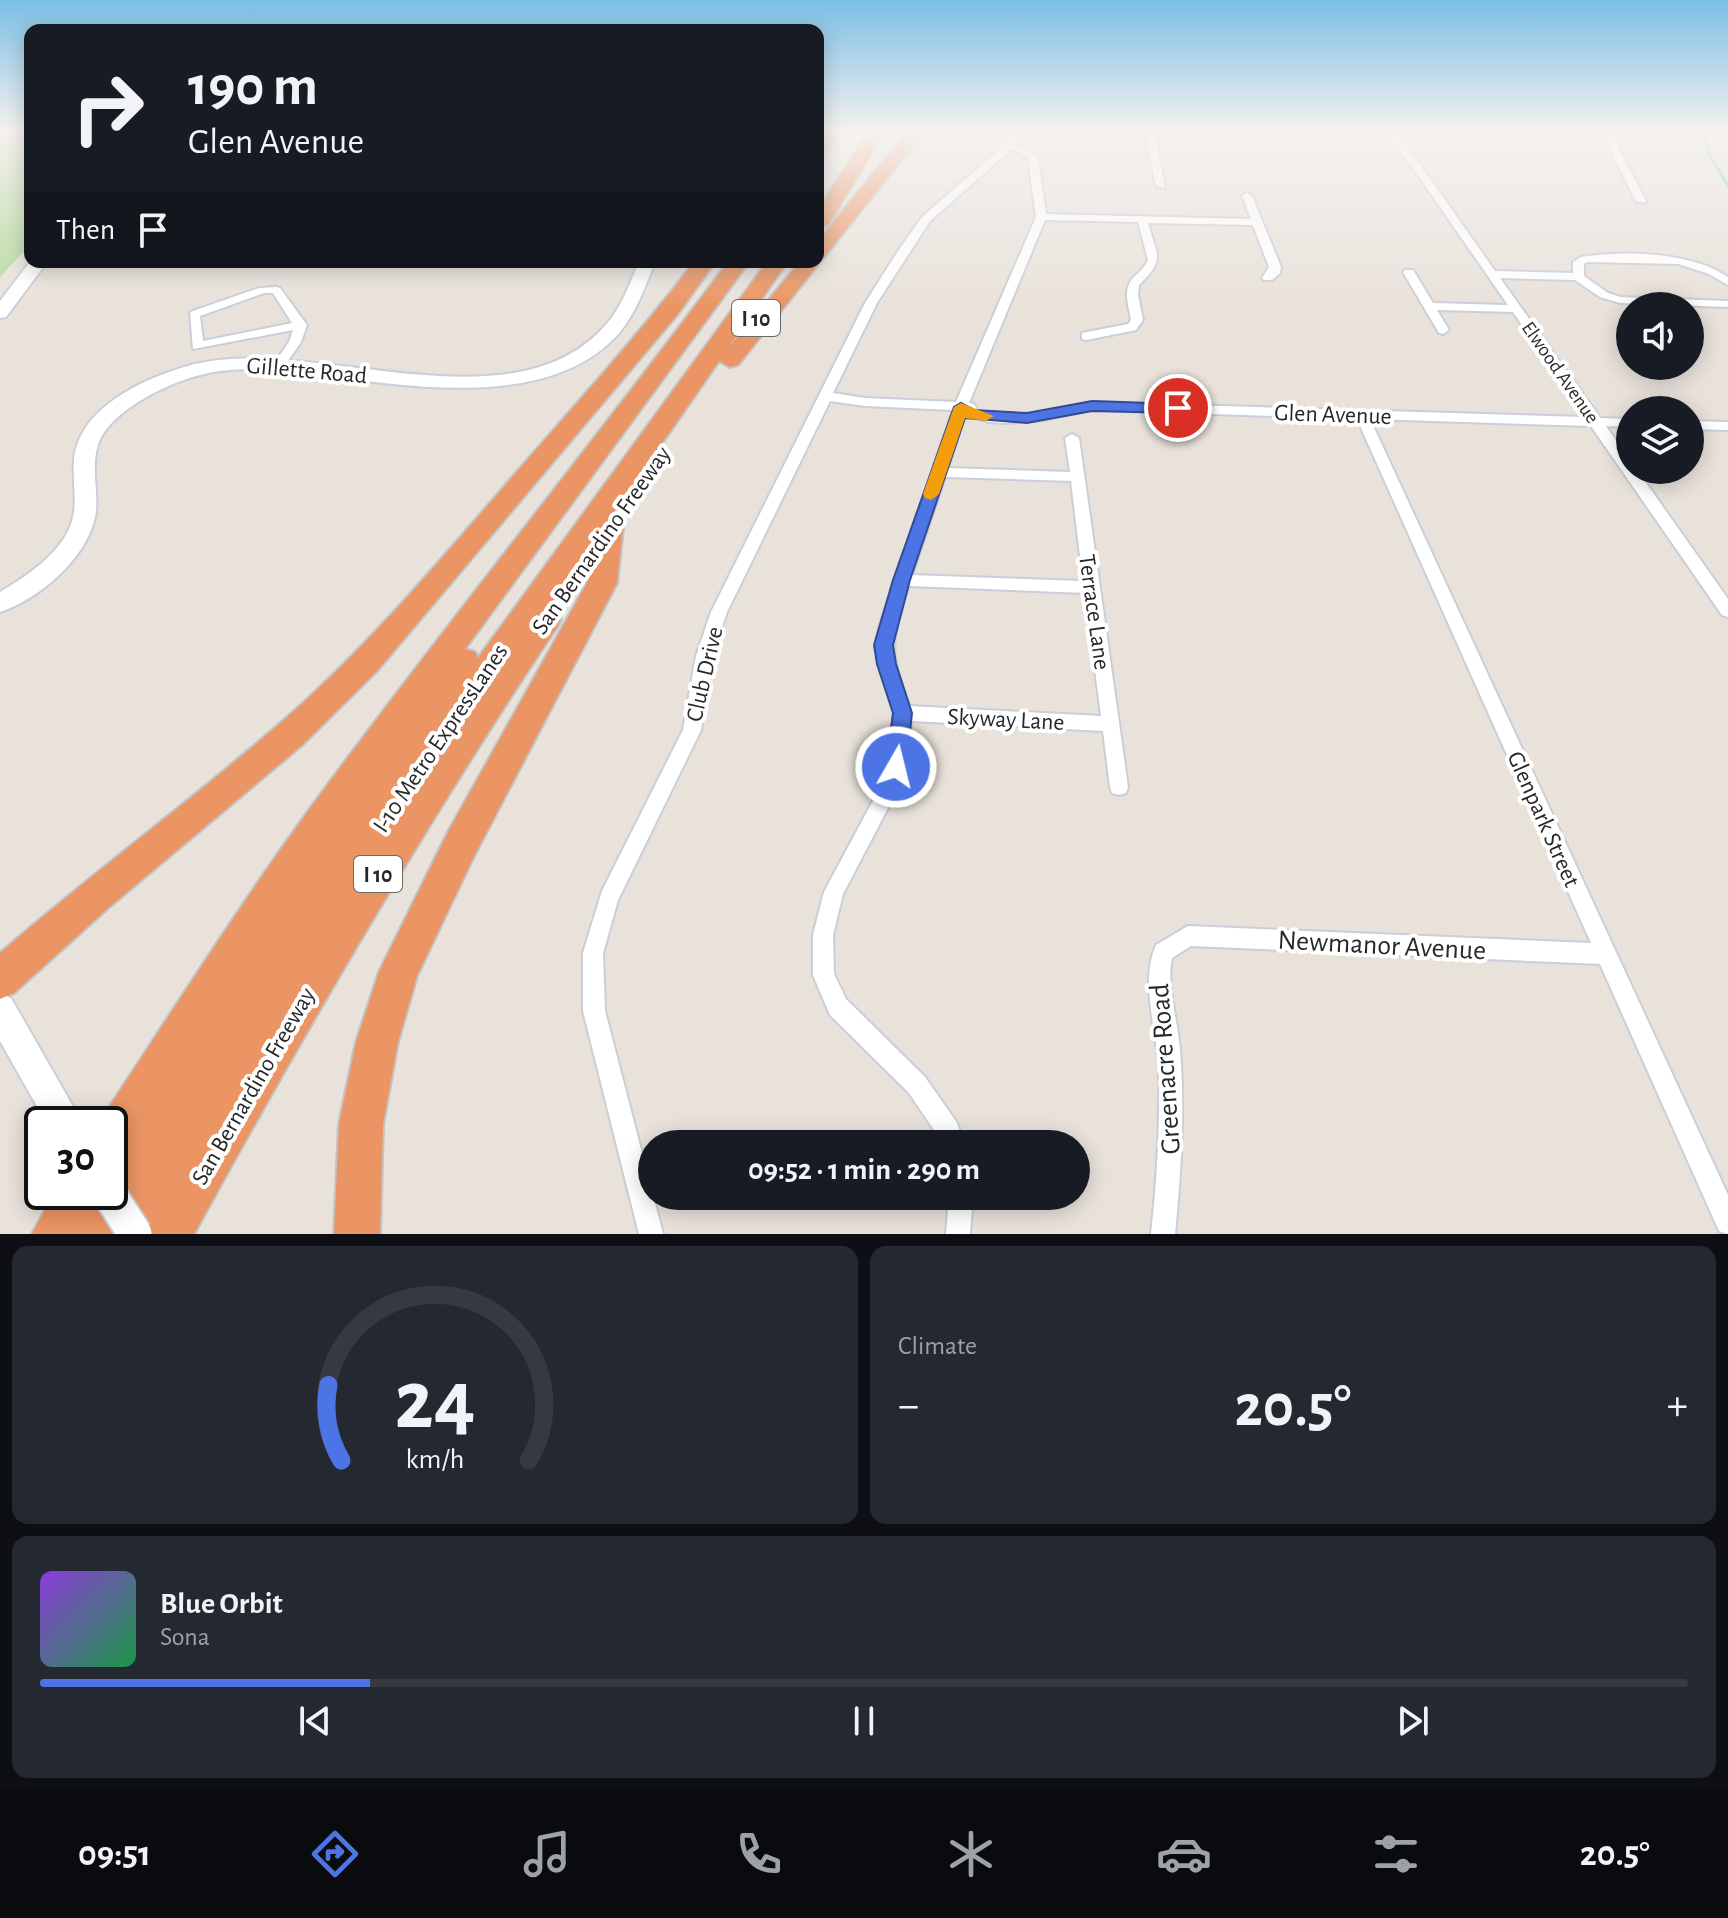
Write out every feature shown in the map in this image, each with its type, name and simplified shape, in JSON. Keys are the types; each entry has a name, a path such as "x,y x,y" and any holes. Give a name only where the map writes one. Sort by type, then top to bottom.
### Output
{"highway":[{"path":"824,215 840,191"},
{"path":"824,247 869,191"},
{"path":"0,979 94,896 289,736 366,662 470,545 669,310 700,268"},
{"name":"San Bernardino Freeway","path":"128,1117 328,813 735,268"},
{"name":"I-10 Metro ExpressLanes","path":"134,1234 304,945 409,780 773,268"},
{"name":"San Bernardino Freeway","path":"169,1234 241,1104 359,906 472,729 789,268"},
{"path":"719,374 806,268"},
{"path":"449,648 669,310"},
{"name":"I-10 Metro ExpressLanes","path":"95,1234 165,1115 302,896 391,763 580,503 586,470"},
{"path":"357,1233 361,1124 377,1042 399,972 461,844 602,583 609,528"},
{"path":"55,1234 70,1210"}],"street":[{"name":"Club Drive","path":"651,1234 594,1011 593,953 609,898 692,730 709,636 871,303 919,228 957,191"},
{"path":"948,1130 917,1085 838,1007 824,975 823,935 834,892 892,783 900,752 903,713 886,664 884,645 901,580 961,407 1041,217 1037,191"},
{"name":"Elwood Avenue","path":"1434,191 1728,611"},
{"path":"1636,191 1641,201"},
{"path":"1247,196 1275,267 1268,278"},
{"path":"1041,217 1256,222"},
{"path":"1086,336 1132,327 1137,320 1133,284 1151,267 1153,260 1142,219"},
{"path":"1578,277 1579,262 1585,259 1687,261 1714,270 1728,282"},
{"path":"0,313 34,268"},
{"name":"Gillette Road","path":"0,603 51,567 73,542 83,515 84,454 91,436 114,412 144,390 198,370 227,364 279,365 469,384 528,375 580,355 601,340 618,322 644,268"},
{"path":"1409,272 1443,330"},
{"path":"1493,274 1578,277 1604,295 1620,300 1728,304"},
{"path":"279,365 293,348 301,333 301,325 276,290 263,290 194,314 197,346 301,325"},
{"path":"1429,306 1517,309"},
{"name":"Glen Avenue","path":"826,396 865,402 961,407 970,414 994,413 1027,418 1092,406 1616,423"},
{"name":"Glenpark Street","path":"1362,415 1728,1222"},
{"path":"1704,425 1728,426"},
{"name":"Terrace Lane","path":"1072,438 1119,787"},
{"path":"939,472 1077,477"},
{"path":"901,580 1092,587"},
{"name":"Skyway Lane","path":"903,713 1110,724"},
{"name":"Newmanor Avenue","path":"1163,952 1188,936 1605,954"},
{"name":"Greenacre Road","path":"1163,952 1157,971 1169,1045 1172,1162 1163,1234"},
{"path":"0,1009 55,1106"},
{"path":"119,1210 134,1234"},
{"path":"958,1234 960,1210"}],"green space":[{"path":"0,191 24,191 24,251 0,277"}],"slow traffic":[{"path":"931,494 961,407 970,414 986,416"}],"route":[{"path":"896,767 903,713 886,664 884,645 887,627 961,407 970,414 1005,418 1027,418 1092,406 1178,408"}]}
